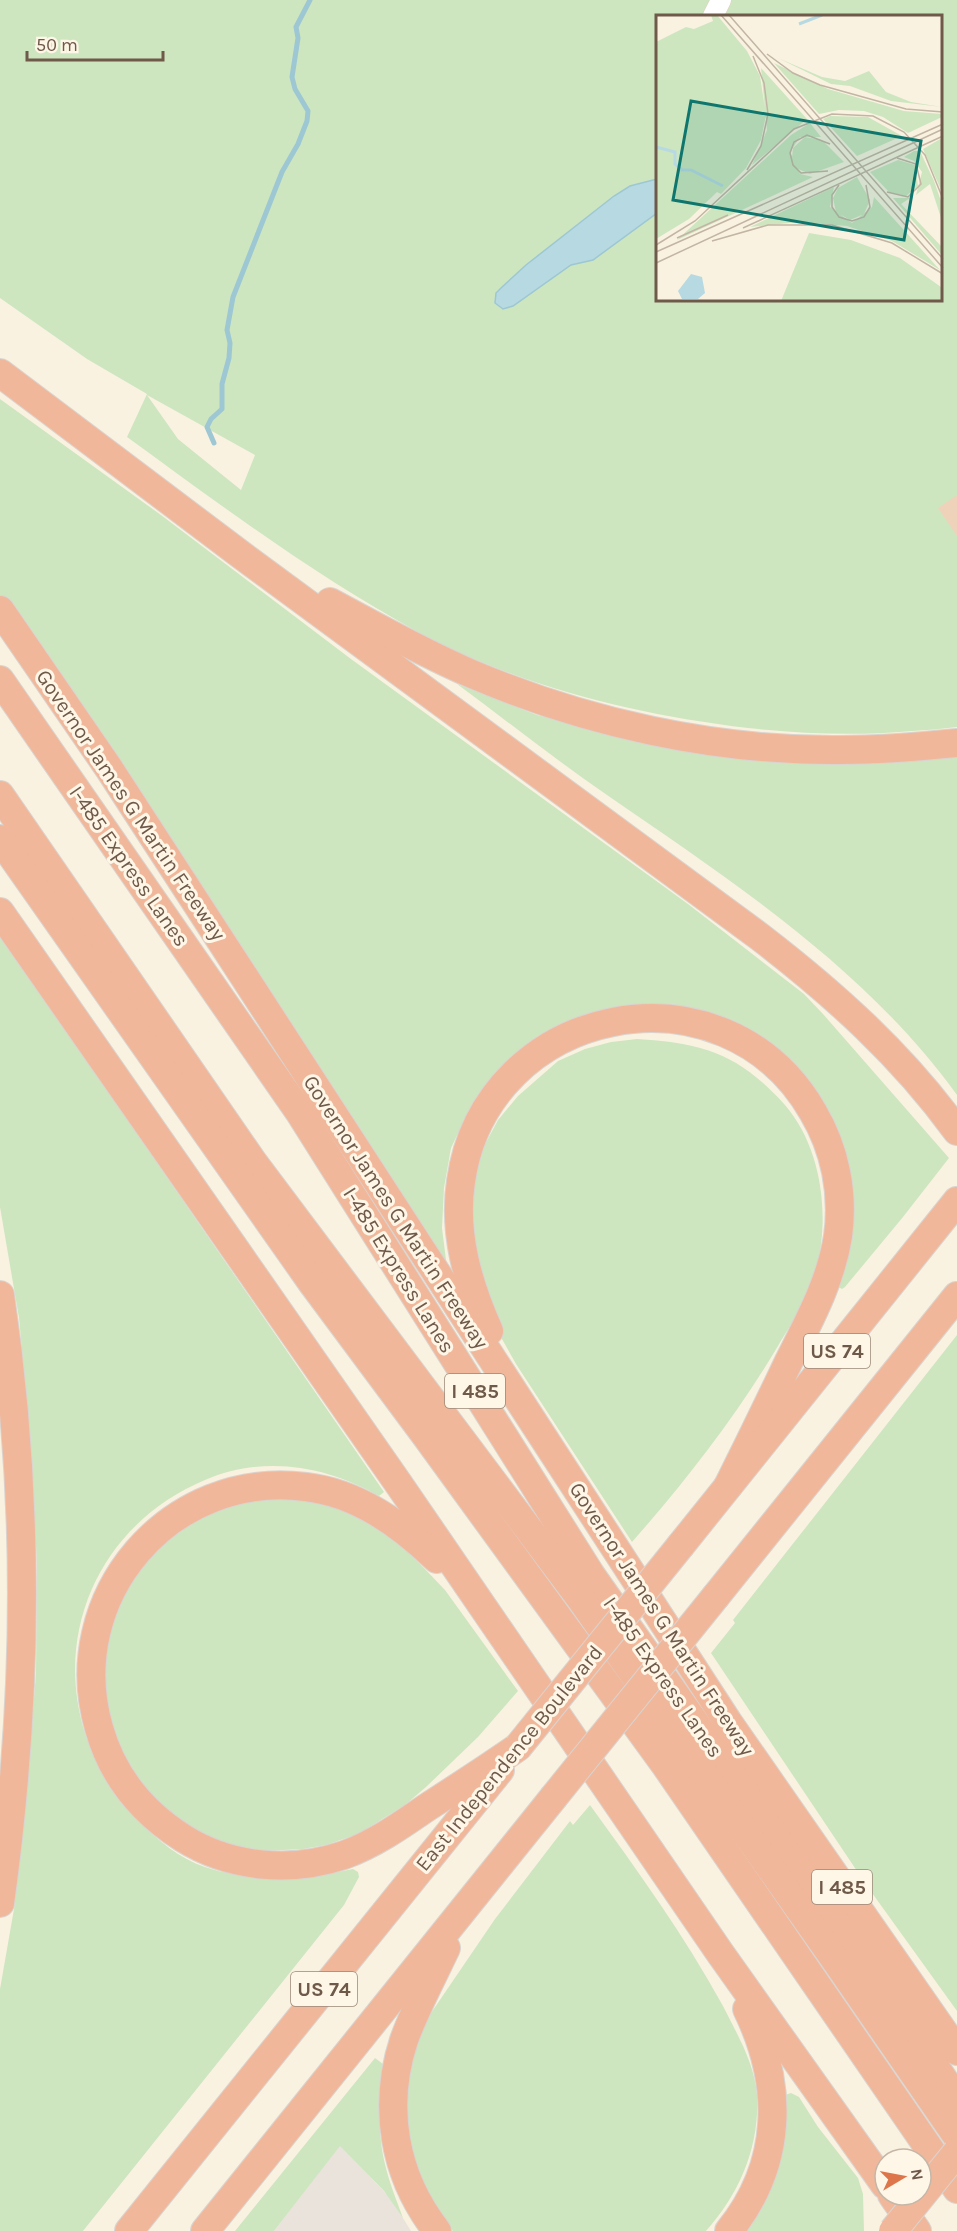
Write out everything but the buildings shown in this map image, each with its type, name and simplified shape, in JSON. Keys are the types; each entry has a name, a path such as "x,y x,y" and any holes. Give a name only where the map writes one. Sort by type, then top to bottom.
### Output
{"highway":[{"path":"0,373 240,554 813,978 906,1066 957,1131"},
{"path":"240,554 443,660 531,696 589,715 652,731 775,748 838,750 957,743"},
{"name":"Governor James G Martin Freeway","path":"0,610 110,770 728,1722 957,2051"},
{"name":"I-485 Express Lanes","path":"0,680 300,1113 591,1575 957,2099"},
{"name":"I-485 Express Lanes","path":"0,795 253,1162 578,1595 823,1941 957,2136"},
{"path":"0,838 313,1284 666,1766 957,2189"},
{"path":"0,912 385,1464 720,1953 873,2168"},
{"path":"525,1409 477,1303 463,1252 459,1226 461,1180 473,1136 483,1115 510,1078 526,1062 545,1048 586,1028 631,1018 654,1017 699,1024 721,1031 742,1041 770,1061 795,1085 808,1104 829,1145 835,1167 840,1213 833,1259 819,1299 728,1486"},
{"name":"East Independence Boulevard","path":"129,2231 951,1209"},
{"path":"0,1294 14,1428 21,1530 22,1598 17,1735 0,1903"},
{"name":"US 74","path":"205,2231 957,1296"},
{"path":"476,1599 413,1537 372,1508 351,1498 329,1491 284,1485 249,1488 216,1496 185,1511 157,1530 141,1546 114,1584 97,1627 93,1649 91,1684 96,1718 111,1761 123,1781 153,1816 190,1843 211,1852 244,1862 278,1866 323,1861 366,1846 390,1833 518,1748"},
{"path":"437,2231 414,2197 398,2154 393,2108 394,2085 405,2040 465,1908"},
{"path":"720,1953 761,2042 772,2087 773,2110 770,2144 760,2177 751,2199 729,2231"},
{"path":"893,2231 957,2152"},
{"path":"900,2207 917,2231"}],"street":[{"path":"714,15 721,0"}],"shaded area":[{"path":"340,2145 391,2199 411,2231 274,2231"}],"green space":[{"path":"0,0 957,0 957,727 891,733 830,734 748,728 621,706 537,683 496,668 418,632 342,588 127,437 147,394 87,359 0,298","holes":["147,395 255,455 241,490 178,439"]},
{"path":"0,399 161,515 351,659 688,904 804,994 949,1158 845,1287 842,1289 838,1287 848,1228 784,1069 641,1013 495,1076 463,1123 451,1148 444,1188 442,1228 447,1268 0,633"},
{"path":"457,684 537,715 608,733 957,757 957,1095 882,1007 795,930 702,861 569,768"},
{"path":"0,935 384,1492 379,1496 337,1477 294,1467 271,1466 227,1472 205,1480 169,1499 139,1522 114,1551 95,1583 82,1618 76,1655 77,1694 85,1733 94,1758 106,1781 129,1811 170,1848 205,1867 243,1876 279,1879 315,1876 353,1869 358,1872 359,1877 344,1905 83,2231 0,2231 0,1989 14,1909 27,1786 36,1673 37,1564 30,1434 19,1318 0,1207"},
{"path":"637,1039 682,1044 719,1054 752,1074 785,1105 799,1125 818,1173 823,1225 815,1276 800,1311 728,1422 672,1495 632,1542 516,1364 489,1316 469,1245 474,1179 483,1148 498,1120 518,1096 558,1061 585,1049 611,1042"},
{"path":"957,1335 957,2011 867,1886 711,1653 735,1623 733,1620"},
{"path":"260,1495 341,1505 401,1544 445,1590 518,1691 478,1737 405,1805 358,1834 326,1845 303,1849 264,1851 224,1843 198,1833 178,1820 141,1786 114,1741 101,1667 120,1591 180,1525"},
{"path":"590,1805 676,1928 723,2006 749,2059 757,2094 755,2132 751,2150 738,2185 706,2231 453,2231 408,2158 403,2094 418,2041 431,2013 495,1919 570,1821 573,1825"},
{"path":"375,2058 383,2064 380,2117 383,2155 403,2218 384,2191 340,2146 274,2231 235,2231"},
{"path":"791,2093 799,2097 818,2127 858,2178 863,2194 864,2231 739,2231 785,2095"}],"water":[{"path":"656,179 656,214 593,260 571,265 513,306 503,309 495,303 496,293 526,265 630,186"}],"waterway":[{"path":"214,443 207,427 211,419 222,409 222,384 229,358 230,343 227,330 233,297 282,172 298,144 307,121 308,111 295,89 292,77 298,38 296,27 310,0"}]}
